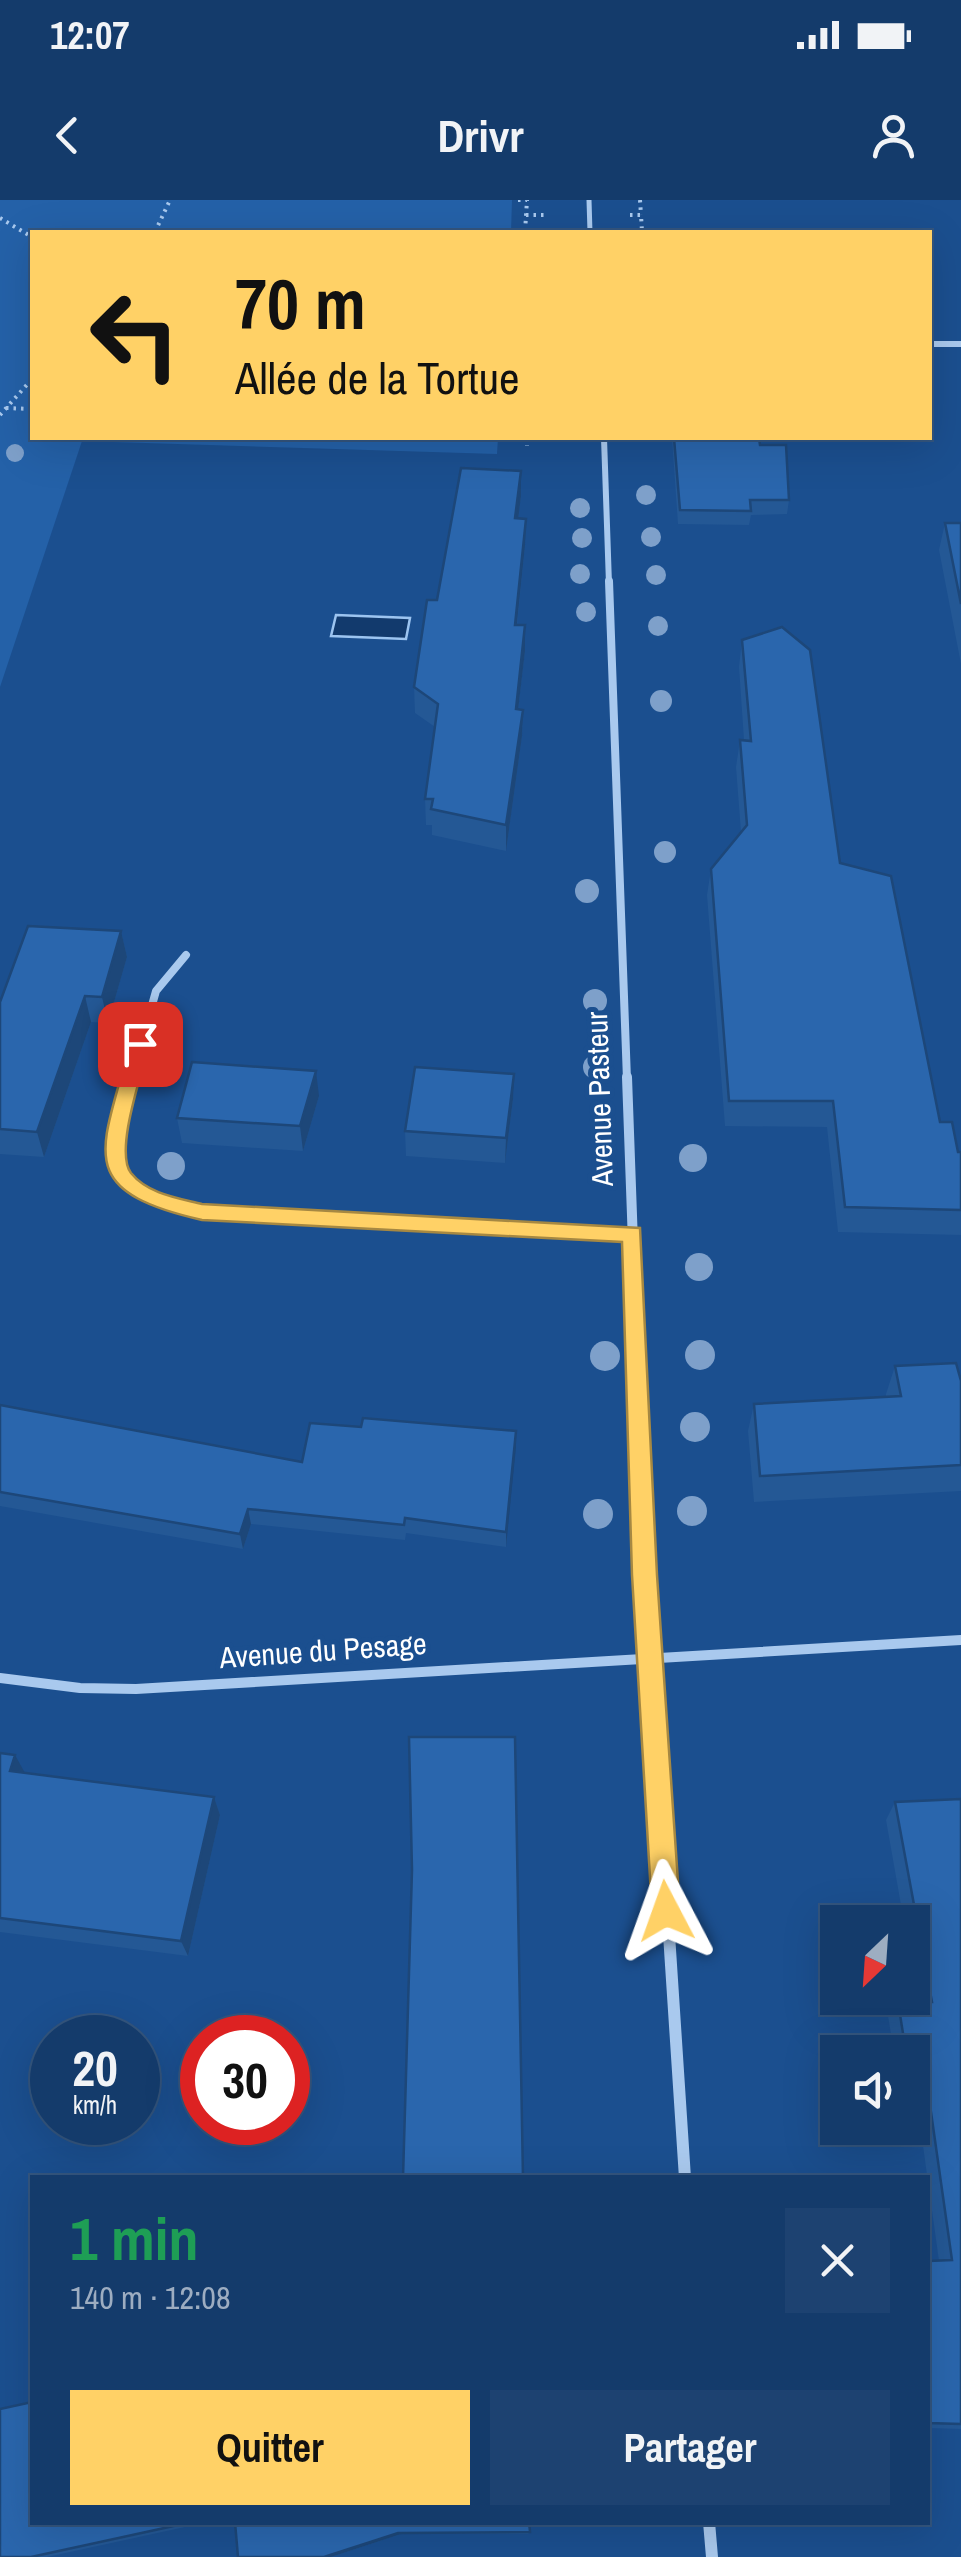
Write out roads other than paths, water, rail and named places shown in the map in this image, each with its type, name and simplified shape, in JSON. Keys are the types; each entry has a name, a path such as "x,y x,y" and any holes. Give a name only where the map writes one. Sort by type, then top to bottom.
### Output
{"street":[{"path":"932,344 961,344"},
{"name":"Avenue Pasteur","path":"604,440 651,1658 684,2175"},
{"path":"186,956 156,992 148,1010 114,1144 116,1163 125,1181 138,1193 173,1208 202,1212 632,1234"},
{"name":"Avenue du Pesage","path":"0,1678 80,1688 136,1689 961,1640"},
{"path":"709,2525 712,2557"}],"lane":[{"path":"589,200 590,230"}]}
